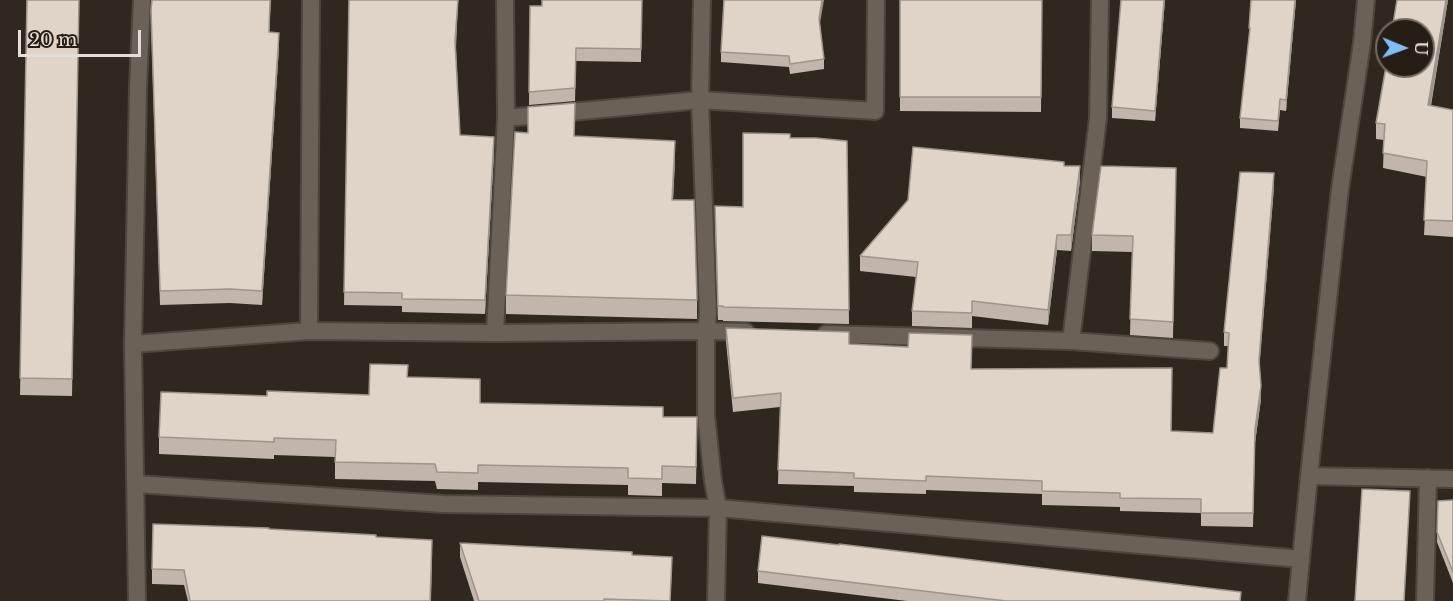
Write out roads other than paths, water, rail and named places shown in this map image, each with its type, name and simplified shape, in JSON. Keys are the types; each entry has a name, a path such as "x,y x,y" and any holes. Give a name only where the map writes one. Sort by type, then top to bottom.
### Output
{"street":[{"path":"137,601 133,344 142,0"},
{"path":"309,331 311,0"},
{"path":"495,333 506,118 505,0"},
{"path":"702,0 700,100 708,313 706,415 718,508 716,601"},
{"path":"506,118 700,100 874,111 876,0"},
{"path":"1071,341 1098,118 1100,0"},
{"path":"1297,601 1340,189 1362,43 1366,0"},
{"path":"133,344 309,331 765,333"},
{"path":"812,334 1071,341 1210,351"},
{"path":"1309,476 1453,478"},
{"path":"1425,601 1428,478"},
{"path":"136,484 444,504 718,508 1301,559"}]}
